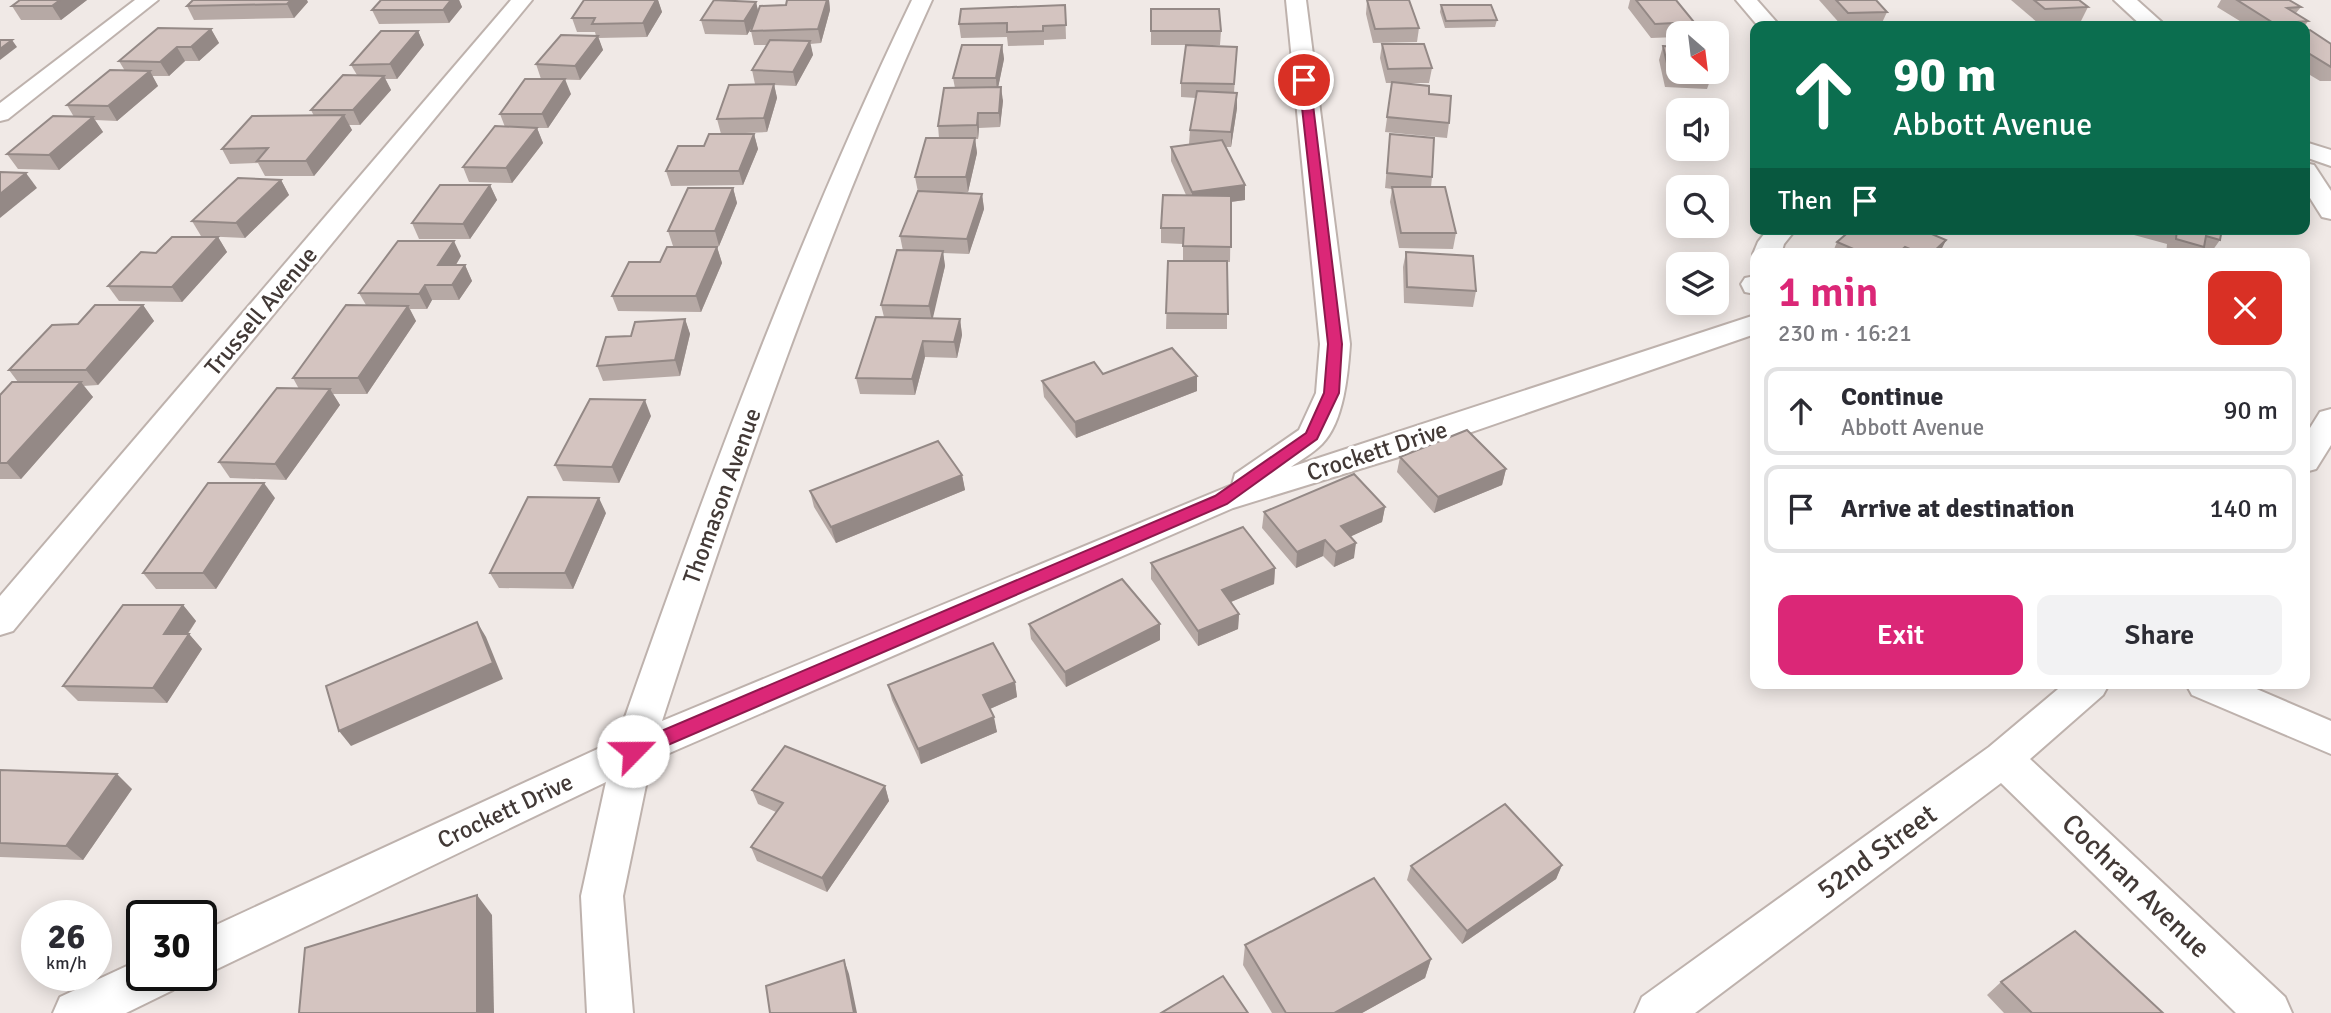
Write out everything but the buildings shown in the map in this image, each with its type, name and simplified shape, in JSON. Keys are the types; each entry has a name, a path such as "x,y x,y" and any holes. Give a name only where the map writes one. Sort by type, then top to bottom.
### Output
{"street":[{"path":"0,114 148,0"},
{"name":"Trussell Avenue","path":"0,621 522,0"},
{"name":"Thomason Avenue","path":"611,1013 602,896 633,751 711,518 871,109 922,0"},
{"path":"1221,500 1312,436 1331,393 1335,344 1296,0"},
{"path":"1746,0 1765,21"},
{"path":"2124,0 2149,21"},
{"path":"2310,151 2331,159"},
{"path":"2310,178 2331,211"},
{"name":"Crockett Drive","path":"217,946 633,751 1221,500 1394,447 1750,326"},
{"path":"2310,453 2331,419"},
{"name":"52nd Street","path":"1658,1013 2003,759 2085,689"},
{"path":"2217,689 2331,738"},
{"name":"Cochran Avenue","path":"2003,759 2269,1013"},
{"path":"76,1013 126,990"}],"route":[{"path":"633,751 1221,500 1312,436 1331,393 1335,344 1304,80"}]}
